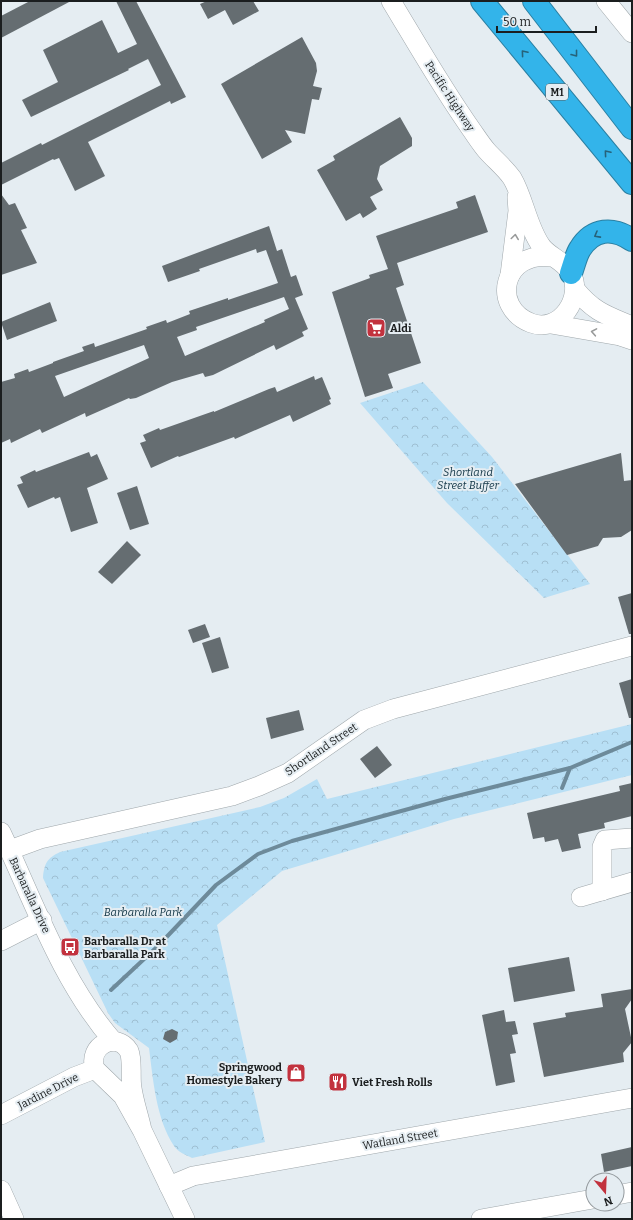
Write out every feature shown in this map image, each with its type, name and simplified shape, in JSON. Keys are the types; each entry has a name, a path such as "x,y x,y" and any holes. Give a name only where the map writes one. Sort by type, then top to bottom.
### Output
{"highway":[{"name":"M1","path":"482,1 632,183"},
{"path":"534,1 632,128"},
{"path":"573,281 579,249 588,239 605,230 622,233 632,240"}],"street":[{"name":"Pacific Highway","path":"391,1 452,102 487,151 511,177 536,235 542,246 552,257"},
{"path":"606,1 632,33"},
{"path":"516,186 518,210 507,289 511,306 518,315 532,323 551,324 620,336 632,340"},
{"path":"510,275 515,267 524,259 539,255 552,257 563,263 586,303 599,312 632,326"},
{"path":"551,324 560,319 572,303 573,281"},
{"name":"Shortland Street","path":"10,850 40,839 232,796 288,773 364,720 394,709 632,646"},
{"name":"Barbaralla Drive","path":"1,832 70,979 91,1014 106,1045 126,1047 130,1053 132,1088 142,1130"},
{"path":"602,891 602,847 605,840 632,838"},
{"path":"581,898 632,882"},
{"path":"1,941 42,920"},
{"path":"106,1045 93,1059 101,1074 112,1080 124,1076 130,1066"},
{"name":"Barbaralla Drive","path":"101,1074 123,1096 142,1130 185,1219"},
{"name":"Jardine Drive","path":"1,1115 74,1077 101,1074"},
{"name":"Watland Street","path":"169,1186 193,1176 632,1098"},
{"path":"1,1190 14,1219"},
{"path":"481,1219 585,1200"}],"green space":[{"name":"Shortland Street Buffer","path":"423,382 492,457 590,584 544,598 447,503 360,403"},
{"name":"Barbaralla Park","path":"632,724 632,775 454,819 282,871 217,925 265,1142 192,1158 182,1153 174,1146 163,1124 159,1111 149,1048 115,1023 108,1013 43,878 45,865 49,859 60,852 260,807 284,798 317,779 327,799"}],"building":[{"path":"30,1 71,1 1,38 1,16"},
{"path":"116,1 136,1 186,97 171,104 170,101 88,142 105,176 75,191 59,158 53,159 1,185 1,163 41,143 42,145 161,85 148,59 128,69 129,70 31,117 22,100 58,82 43,50 102,20 118,53 137,44"},
{"path":"207,1 253,1 259,11 233,25 225,10 208,19 200,4"},
{"path":"302,37 316,63 317,71 313,86 322,88 319,100 312,99 305,134 285,130 292,142 262,159 221,84"},
{"path":"400,117 412,138 412,146 380,166 377,179 383,190 370,197 377,209 363,218 360,213 346,221 317,170 335,160 333,156"},
{"path":"1,194 9,205 15,203 27,228 21,230 37,263 1,275"},
{"name":"Aldi","path":"475,195 488,232 397,263 404,285 396,288 421,363 388,374 393,388 365,397 332,292 370,278 369,275 388,269 376,236 458,208 456,202"},
{"path":"269,226 277,251 282,249 291,277 296,275 303,295 295,298 308,329 302,332 304,336 276,350 274,345 213,375 205,377 203,373 172,382 136,398 129,398 86,417 85,413 42,433 40,429 11,443 10,439 1,443 1,382 15,378 14,374 28,369 29,372 84,351 82,347 94,343 95,347 147,329 146,327 166,320 167,323 190,314 189,311 228,298 228,300 278,283 266,250 257,253 256,249 199,269 200,271 168,282 162,266","holes":["284,297 289,309 264,320 265,322 185,356 177,337 197,330 196,327","144,345 149,358 64,397 55,376"]},
{"path":"50,302 57,321 7,340 1,322"},
{"path":"314,376 315,380 322,377 331,399 329,400 331,404 293,422 290,415 235,439 234,437 179,457 178,456 151,468 140,443 146,441 143,435 159,428 160,430 214,412 275,387 277,392"},
{"path":"89,452 91,457 97,454 108,479 87,488 98,523 71,532 60,497 55,499 54,497 28,508 17,485 23,483 20,477 35,470 36,472"},
{"path":"621,453 624,481 632,480 632,530 621,537 603,538 598,546 567,555 515,484"},
{"path":"137,486 149,524 130,530 117,493"},
{"path":"127,541 141,555 112,584 98,572"},
{"path":"632,593 632,634 629,634 618,597"},
{"path":"205,624 210,637 193,643 188,630"},
{"path":"220,637 229,668 212,673 202,643"},
{"path":"632,679 632,718 629,718 619,683"},
{"path":"299,710 304,730 271,739 266,718"},
{"path":"377,746 392,765 375,778 360,759"},
{"path":"632,783 632,816 604,823 605,828 578,834 581,848 562,852 558,839 545,842 544,837 533,839 527,813 620,791 619,786"},
{"path":"569,957 575,991 514,1002 508,968"},
{"path":"632,989 632,999 625,1009 632,1042 623,1053 624,1062 544,1077 533,1023 566,1017 565,1013 603,1007 601,994"},
{"path":"504,1010 506,1022 515,1021 518,1034 512,1035 516,1053 510,1054 515,1082 496,1086 482,1015"},
{"path":"172,1029 178,1032 177,1039 170,1043 163,1039 165,1032"},
{"path":"632,1147 632,1166 604,1172 601,1154"}],"waterway":[{"path":"111,990 158,946 216,885 258,854 292,841 445,799 570,768 632,742"},
{"path":"562,788 570,768"}],"place":[{"name":"Aldi","path":"376,328"},
{"name":"Barbaralla Dr at Barbaralla Park","path":"70,947"},
{"name":"Springwood Homestyle Bakery","path":"296,1073"},
{"name":"Viet Fresh Rolls","path":"338,1082"}]}
